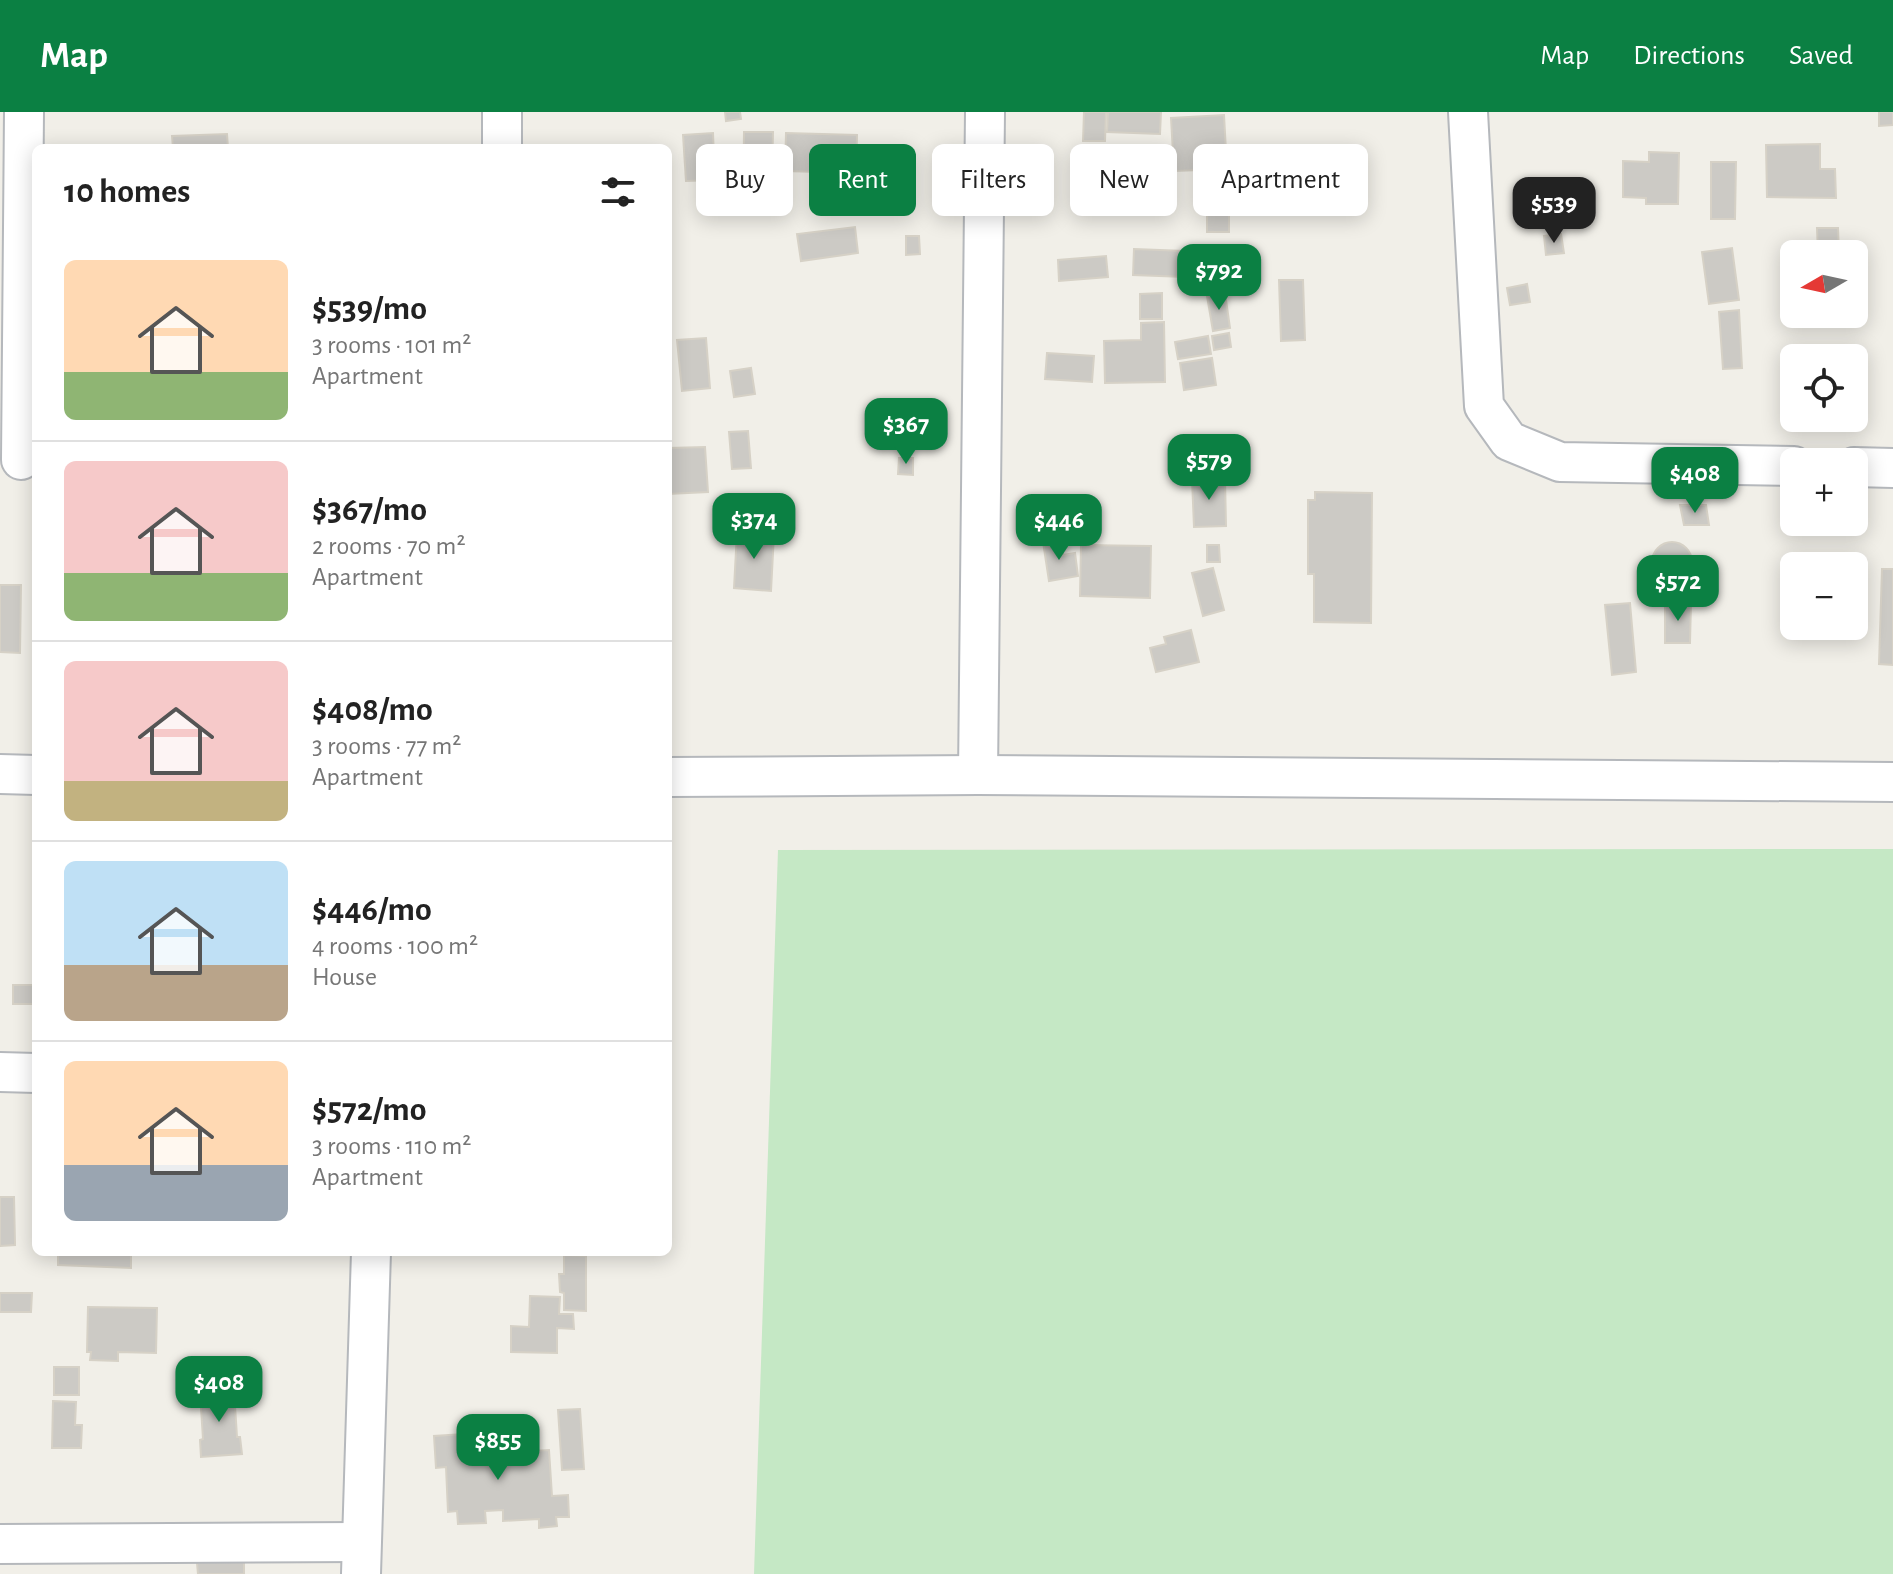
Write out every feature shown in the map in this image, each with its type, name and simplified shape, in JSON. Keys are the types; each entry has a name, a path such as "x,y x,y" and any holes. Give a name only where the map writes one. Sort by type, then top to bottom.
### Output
{"street":[{"path":"19,460 24,112"},
{"path":"502,112 502,144"},
{"path":"978,775 985,112"},
{"path":"1468,112 1484,406 1509,441 1560,462 1780,466"},
{"path":"1868,467 1893,468"},
{"path":"0,774 32,775"},
{"path":"672,777 978,775 1893,782"},
{"path":"0,1072 32,1073"},
{"path":"0,1544 360,1558 371,1256"}],"green space":[{"path":"1893,849 1893,1574 754,1574 778,850"}],"building":[{"path":"725,112 740,112 741,119 726,121"},
{"path":"1084,112 1106,112 1105,141 1083,141"},
{"path":"1108,112 1161,112 1160,134 1107,132"},
{"path":"1879,112 1893,112 1893,125 1879,126"},
{"path":"1224,115 1226,144 1193,144 1193,170 1177,171 1177,144 1172,144 1171,118"},
{"path":"744,132 773,132 773,144 744,144"},
{"path":"713,133 713,144 696,144 696,181 686,181 683,135"},
{"path":"786,133 857,135 857,144 809,144 809,172 793,171 793,144 786,144"},
{"path":"227,134 228,144 173,144 172,136"},
{"path":"1820,144 1820,169 1835,169 1836,198 1767,197 1766,145"},
{"path":"1649,152 1679,153 1678,204 1646,204 1646,198 1623,197 1623,161 1649,162"},
{"path":"1711,162 1736,162 1735,219 1711,219"},
{"path":"1207,216 1229,216 1229,232 1207,232"},
{"path":"855,227 858,253 801,261 797,234"},
{"path":"1817,228 1838,228 1838,240 1817,240"},
{"path":"1561,234 1564,253 1546,255 1544,236"},
{"path":"906,236 919,236 920,254 906,255"},
{"path":"1732,248 1739,300 1709,304 1702,252"},
{"path":"1134,249 1185,251 1185,277 1133,275"},
{"path":"1106,256 1108,277 1059,281 1058,260"},
{"path":"1279,280 1303,280 1305,340 1281,341"},
{"path":"1527,284 1530,302 1510,305 1507,288"},
{"path":"1162,293 1162,319 1140,319 1140,294"},
{"path":"1225,293 1230,328 1213,331 1207,296"},
{"path":"1739,310 1742,368 1723,369 1719,312"},
{"path":"1164,322 1165,382 1105,383 1104,341 1141,340 1141,323"},
{"path":"1229,333 1231,347 1214,350 1212,336"},
{"path":"1208,336 1211,354 1178,359 1175,342"},
{"path":"706,338 710,388 682,391 677,340"},
{"path":"1047,353 1094,356 1092,382 1045,379"},
{"path":"1212,358 1216,385 1184,390 1180,363"},
{"path":"751,368 755,394 734,397 730,371"},
{"path":"748,431 751,468 732,469 729,432"},
{"path":"705,447 708,492 672,494 672,448"},
{"path":"899,458 913,458 913,475 898,474"},
{"path":"1225,478 1226,526 1194,527 1192,479"},
{"path":"1315,492 1372,493 1371,623 1314,622 1314,574 1308,574 1308,500 1315,500"},
{"path":"1680,505 1706,505 1709,525 1684,525"},
{"path":"737,532 774,534 771,591 734,588"},
{"path":"1061,540 1063,555 1075,553 1078,576 1049,581 1043,542"},
{"path":"1672,542 1686,548 1692,562 1686,576 1672,582 1658,576 1652,562 1658,548"},
{"path":"1081,545 1151,546 1150,598 1080,596"},
{"path":"1207,545 1219,545 1220,562 1207,562"},
{"path":"1213,568 1224,610 1203,616 1192,573"},
{"path":"1882,569 1893,569 1893,665 1879,664"},
{"path":"0,585 21,585 20,653 0,652"},
{"path":"1630,603 1636,672 1612,675 1605,605"},
{"path":"1665,603 1691,603 1690,643 1665,643"},
{"path":"1191,630 1199,662 1156,672 1150,648 1166,644 1164,637"},
{"path":"13,985 32,985 32,1004 13,1004"},
{"path":"0,1197 14,1197 15,1245 0,1246"},
{"path":"58,1256 131,1256 131,1268 58,1265"},
{"path":"564,1256 586,1256 586,1311 564,1310 559,1274 564,1274"},
{"path":"0,1293 32,1293 31,1312 0,1312"},
{"path":"530,1296 560,1297 559,1314 573,1314 574,1329 557,1328 557,1353 511,1352 511,1326 529,1327"},
{"path":"88,1307 157,1308 156,1353 118,1352 118,1361 90,1360 91,1352 87,1352"},
{"path":"54,1367 79,1367 79,1395 54,1395"},
{"path":"234,1390 237,1437 240,1437 242,1454 201,1457 200,1392"},
{"path":"53,1401 76,1402 75,1425 82,1425 81,1448 52,1448"},
{"path":"580,1409 584,1469 562,1470 558,1410"},
{"path":"479,1433 481,1454 549,1450 552,1496 568,1495 569,1517 556,1517 557,1526 539,1528 539,1519 503,1521 503,1510 485,1511 486,1523 458,1524 457,1511 448,1512 446,1467 436,1468 434,1436"},
{"path":"244,1562 244,1574 198,1574 197,1563"}]}
